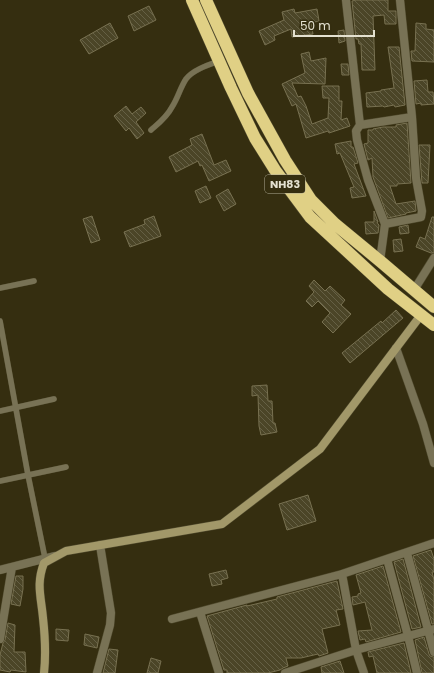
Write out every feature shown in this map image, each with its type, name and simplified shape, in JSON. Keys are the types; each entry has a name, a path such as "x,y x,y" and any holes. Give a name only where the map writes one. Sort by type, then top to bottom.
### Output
{"highway":[{"name":"NH83","path":"192,0 218,61 255,138 275,170 310,217 388,288 434,325"},
{"path":"206,0 248,93 285,160 311,200 335,224 434,307"}],"street":[{"path":"346,0 360,125 356,131 357,140 368,180 385,224 380,261"},
{"path":"385,224 421,216 422,211 416,178 412,117 400,0"},
{"path":"360,125 412,117"},
{"path":"414,290 434,258"},
{"path":"44,673 43,618 39,590 40,572 44,563 66,551 222,524 320,448 421,315"},
{"path":"396,348 423,424 434,464"},
{"path":"172,619 342,574 434,543"},
{"path":"97,673 110,625 111,612 100,545"},
{"path":"407,553 431,630 434,652"},
{"path":"0,570 60,555"},
{"path":"387,559 417,673"},
{"path":"0,639 12,567"},
{"path":"342,574 356,650 364,673"},
{"path":"200,612 219,673"},
{"path":"285,673 356,650 431,630"}],"lane":[{"path":"151,130 163,120 173,107 187,78 196,71 218,61"},
{"path":"0,288 34,282"},
{"path":"0,321 3,350 16,407 45,558"},
{"path":"0,410 54,399"},
{"path":"0,481 66,467"}],"building":[{"path":"388,0 388,11 396,11 396,24 385,24 384,15 373,16 375,70 362,70 361,44 359,44 358,39 356,39 352,1"},
{"path":"149,6 156,20 134,31 128,16"},
{"path":"294,9 295,13 317,9 319,21 311,23 313,34 292,37 291,29 274,36 275,40 265,45 259,31 284,20 282,12"},
{"path":"110,23 118,38 89,54 80,40"},
{"path":"416,23 426,24 426,29 434,30 434,62 412,61 411,51 415,51"},
{"path":"344,30 345,41 339,43 338,31"},
{"path":"388,47 399,47 405,105 395,107 394,105 384,107 367,107 366,93 394,88"},
{"path":"309,52 311,61 326,58 325,84 292,83 298,97 301,96 306,106 312,124 328,118 329,98 323,98 322,86 339,86 339,101 342,101 341,120 347,118 350,126 329,133 328,131 306,138 296,104 292,106 282,84 305,73 301,54"},
{"path":"341,64 348,64 349,75 342,75"},
{"path":"427,80 428,92 433,92 434,104 416,104 414,81"},
{"path":"126,106 132,114 141,107 146,113 136,122 144,133 137,139 129,128 126,131 114,116"},
{"path":"407,123 411,183 390,186 396,204 415,201 416,211 388,218 373,177 372,158 368,160 364,144 368,143 368,130 383,127 396,127 396,125"},
{"path":"202,134 214,165 226,160 231,171 209,181 202,165 200,166 198,161 176,172 169,157 192,145 190,139"},
{"path":"351,141 351,147 353,147 358,163 354,164 366,196 352,198 350,188 354,187 340,153 337,154 335,144"},
{"path":"419,145 430,145 428,183 422,183"},
{"path":"206,186 211,198 200,203 195,191"},
{"path":"228,189 236,204 224,211 216,196"},
{"path":"374,211 379,225 378,233 366,234 365,222 374,222"},
{"path":"92,216 100,240 91,243 83,219"},
{"path":"154,216 161,236 130,247 124,232 145,224 144,220"},
{"path":"432,217 434,217 434,253 416,247 420,237 425,239"},
{"path":"408,225 409,233 400,234 399,227"},
{"path":"401,239 403,251 394,252 393,240"},
{"path":"314,280 325,291 330,286 345,300 341,305 351,314 333,333 322,322 330,313 318,301 312,307 306,301 314,292 309,286"},
{"path":"396,310 403,318 350,363 342,353 381,321 382,323"},
{"path":"267,385 268,401 272,401 273,423 275,423 277,432 261,435 259,426 258,395 252,396 252,386"},
{"path":"308,495 316,521 287,530 279,504"},
{"path":"431,550 434,559 434,572 432,572 434,580 434,624 432,624 413,556"},
{"path":"403,559 421,627 412,629 394,562"},
{"path":"383,566 401,632 366,642 365,639 360,640 358,631 372,630 365,602 353,605 352,597 358,596 358,594 361,593 356,575"},
{"path":"226,570 228,578 221,580 222,584 212,586 209,574"},
{"path":"16,576 23,576 23,589 20,606 11,604"},
{"path":"337,581 343,609 336,610 340,625 322,629 328,653 319,656 318,654 301,658 286,658 288,666 268,673 227,673 227,670 224,670 207,616 247,605 277,599 277,597"},
{"path":"8,623 15,625 14,652 25,652 26,672 11,670 10,672 0,670 0,655 5,640"},
{"path":"56,629 69,630 68,641 56,640"},
{"path":"85,634 99,637 97,648 84,645"},
{"path":"424,637 430,656 434,657 434,673 422,673 415,640"},
{"path":"404,643 411,673 377,673 373,656 369,657 368,652"},
{"path":"109,649 118,650 115,673 103,673"},
{"path":"151,658 161,661 158,673 147,673"},
{"path":"340,661 344,673 322,673 321,667"}]}
